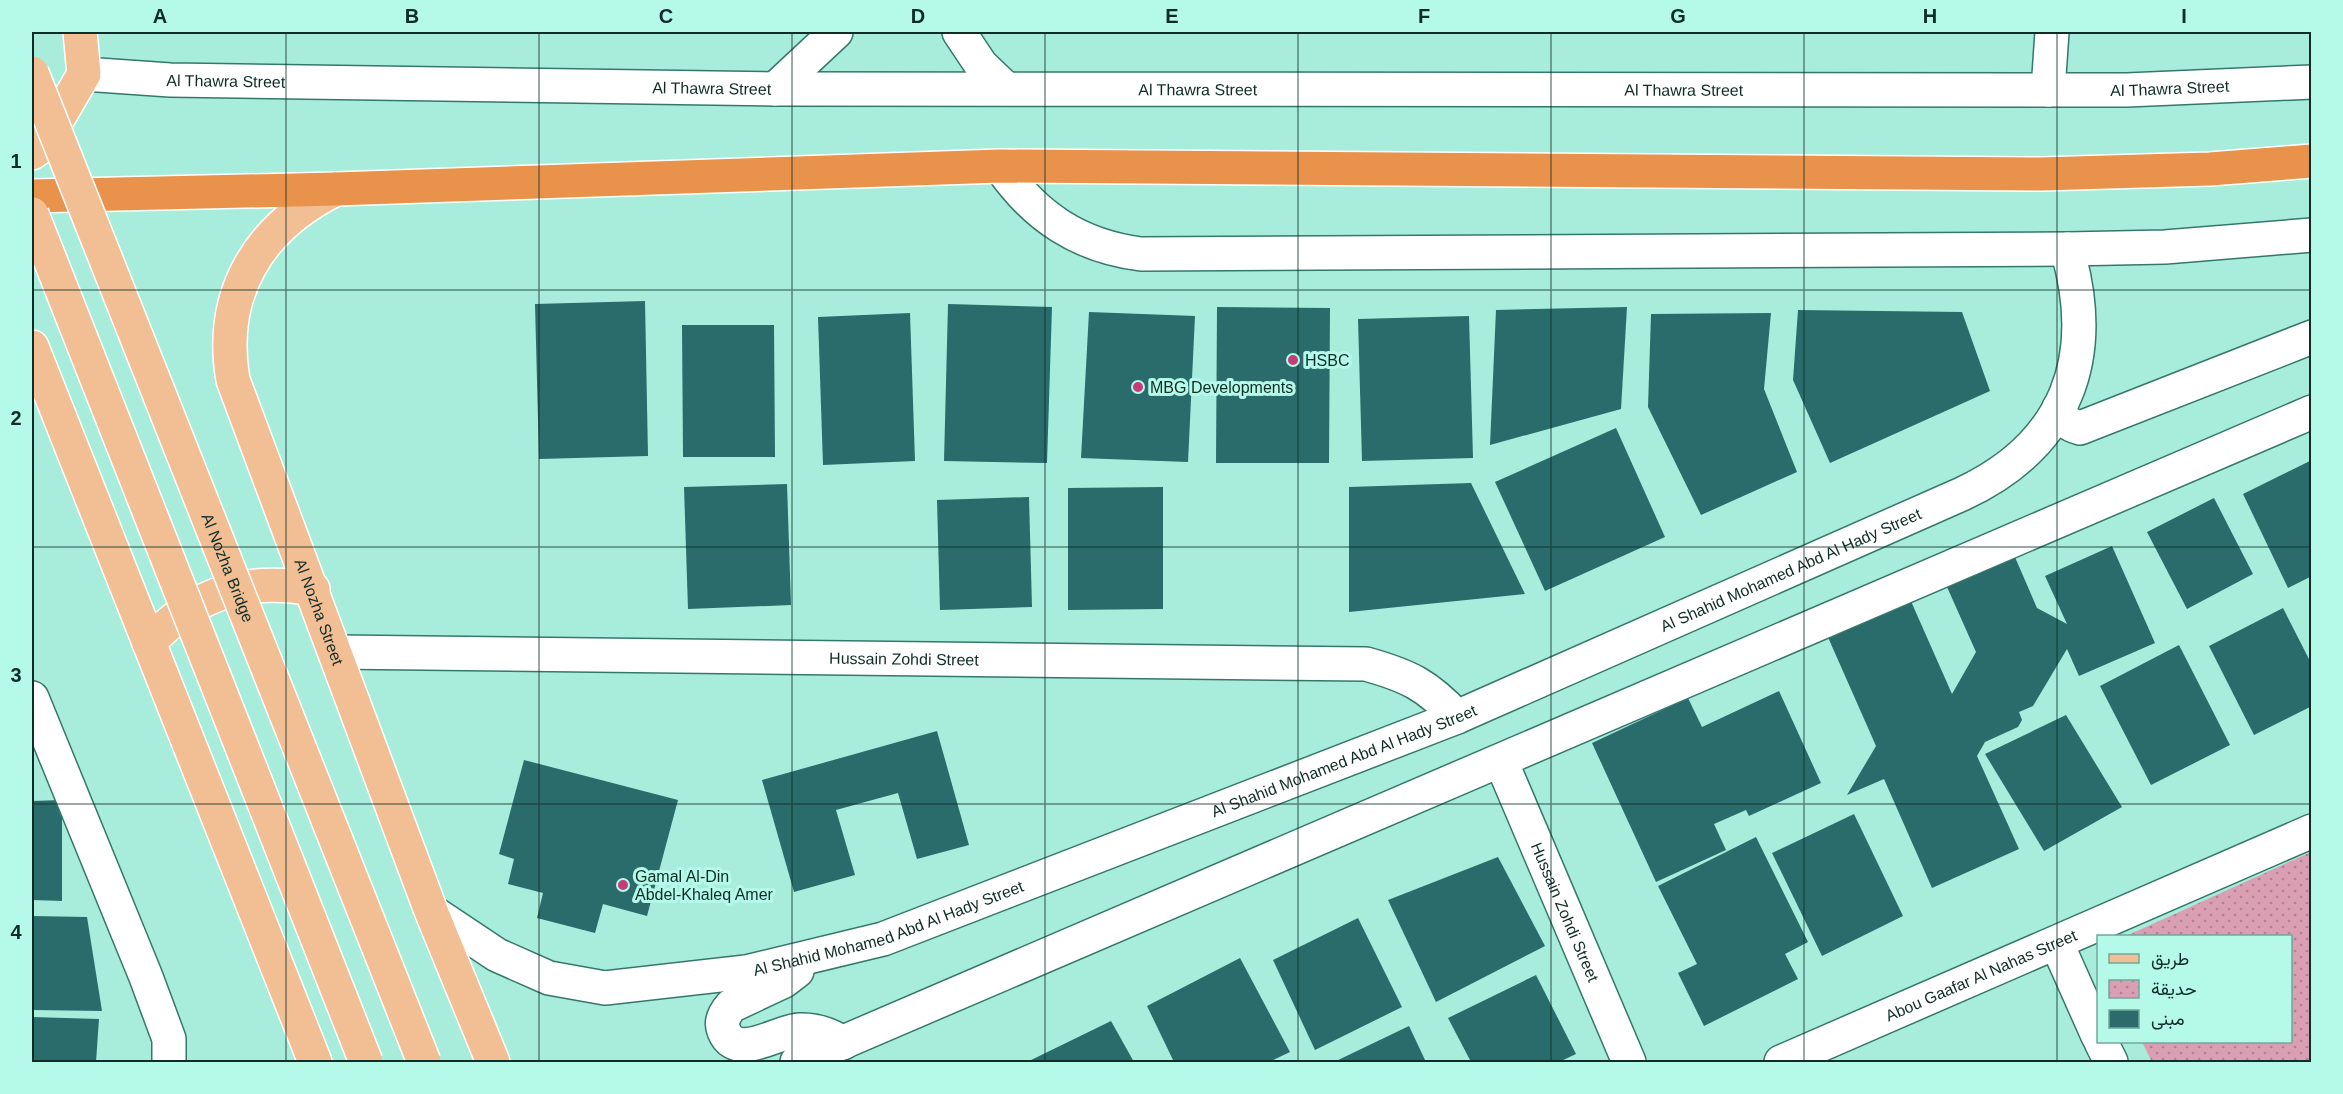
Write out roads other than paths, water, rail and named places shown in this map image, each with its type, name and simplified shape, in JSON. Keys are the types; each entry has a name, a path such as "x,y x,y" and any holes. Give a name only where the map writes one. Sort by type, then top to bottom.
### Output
{"highway":[{"path":"32,196 336,189 1000,166 2041,174 2136,172 2312,161"}],"main road":[{"path":"32,153 42,146 84,74 80,32"},
{"name":"Al Nozha Bridge","path":"32,73 424,1062"},
{"name":"Al Nozha Street","path":"336,189 291,215 256,254 235,302 230,328 229,354 233,380 432,911 494,1062"},
{"path":"32,214 366,1062"},
{"path":"32,347 315,1062"},
{"path":"149,643 167,624 188,609 236,588 287,585 312,589"}],"street":[{"path":"775,89 836,32"},
{"path":"960,32 981,65 1004,87"},
{"path":"2048,90 2052,32"},
{"name":"Al Thawra Street","path":"84,74 170,80 775,89 1004,87 2048,90 2206,88 2312,82"},
{"path":"1000,166 1014,187 1050,221 1093,244 1141,254 2067,249 2165,247 2312,236"},
{"name":"Al Shahid Mohamed Abd Al Hady Street","path":"432,911 497,956 549,978 605,988 747,972 883,939 1457,717 1986,483 2028,450 2059,408 2073,375 2081,332 2077,288 2067,249"},
{"path":"2059,408 2062,418 2070,425 2080,428 2312,337"},
{"path":"797,1062 2312,412"},
{"name":"Hussain Zohdi Street","path":"336,652 1366,664 1398,673 1432,690 1457,717"},
{"path":"32,698 146,977 169,1039 169,1062"},
{"name":"Hussain Zohdi Street","path":"1501,760 1629,1062"},
{"name":"Abou Gaafar Al Nahas Street","path":"1781,1062 2057,944 2312,831"},
{"path":"2057,944 2097,1034"},
{"path":"810,957 784,981 730,1006 723,1022 724,1032 738,1044 747,1046 797,1030 814,1030 843,1043"},
{"path":"2102,1043 2110,1062"}],"place":[{"name":"HSBC","path":"1293,360"},
{"name":"MBG Developments","path":"1138,387"},
{"name":"Gamal Al-Din Abdel-Khaleq Amer","path":"623,885"}]}
